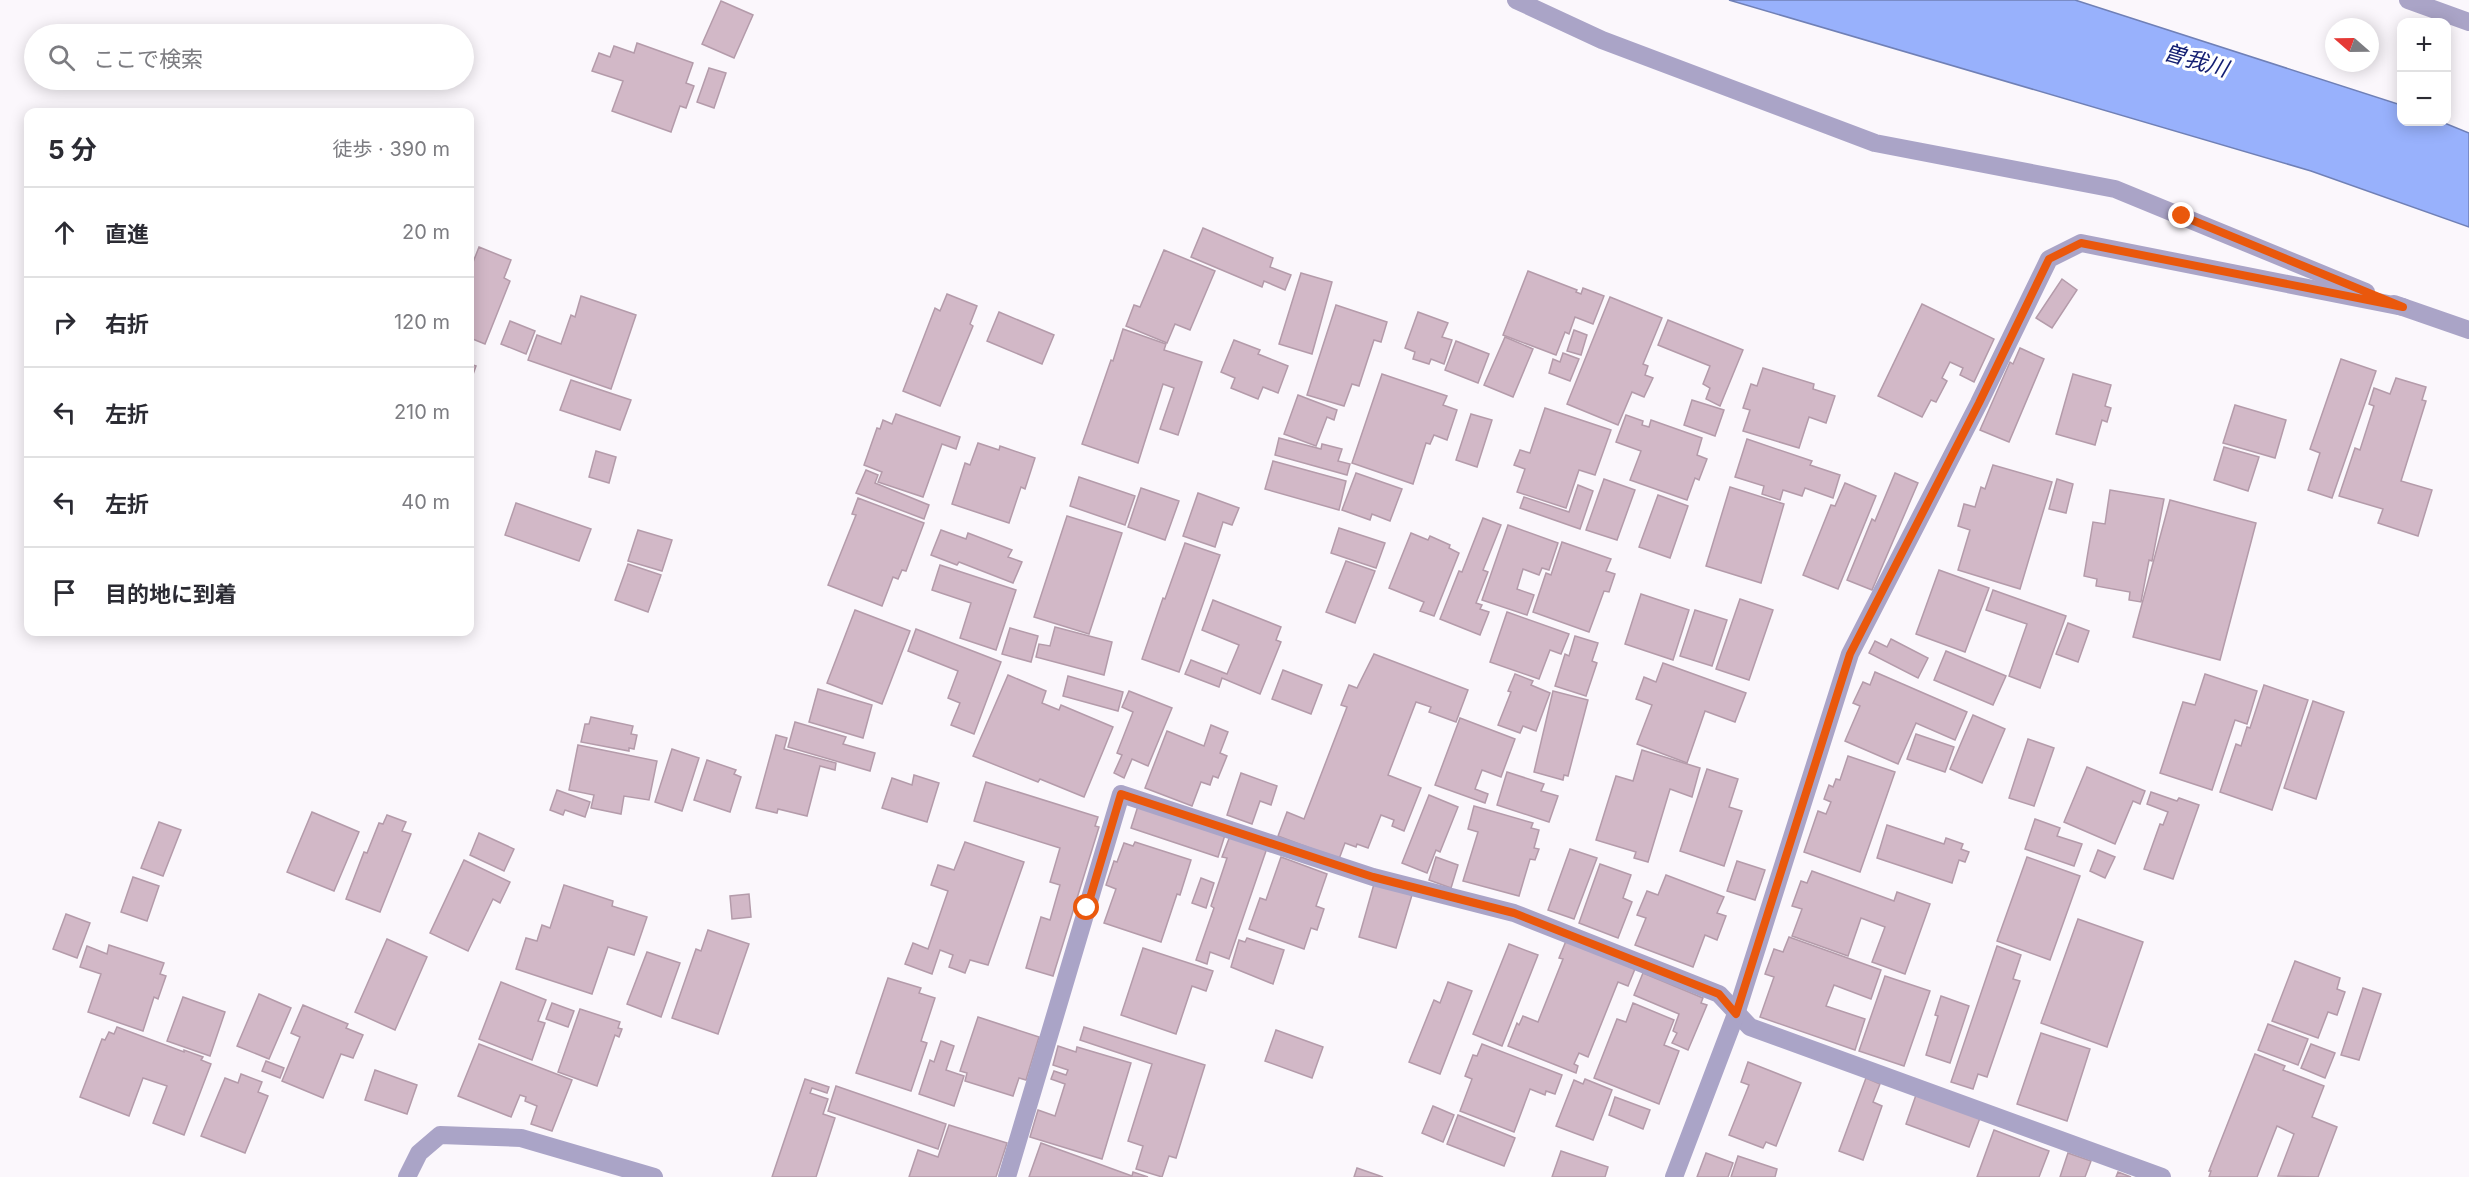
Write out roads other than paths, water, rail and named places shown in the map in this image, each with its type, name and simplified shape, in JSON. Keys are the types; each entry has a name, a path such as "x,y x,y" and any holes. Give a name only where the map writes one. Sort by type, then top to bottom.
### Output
{"street":[{"path":"1516,0 1602,40 1875,143 2115,189 2403,307 2469,330"},
{"path":"2409,0 2469,22"},
{"path":"1674,1177 1736,1014 1850,654 1979,403 2049,259 2081,243 2403,307"},
{"path":"1007,1177 1121,794 1373,877 1514,913 1719,994 1750,1028 2162,1177"},
{"path":"407,1177 419,1153 440,1135 521,1138 654,1177"}],"water":[{"name":"曽我川","path":"1729,0 2075,0 2397,104 2397,126 2451,126 2469,133 2469,227 2311,171"}]}
